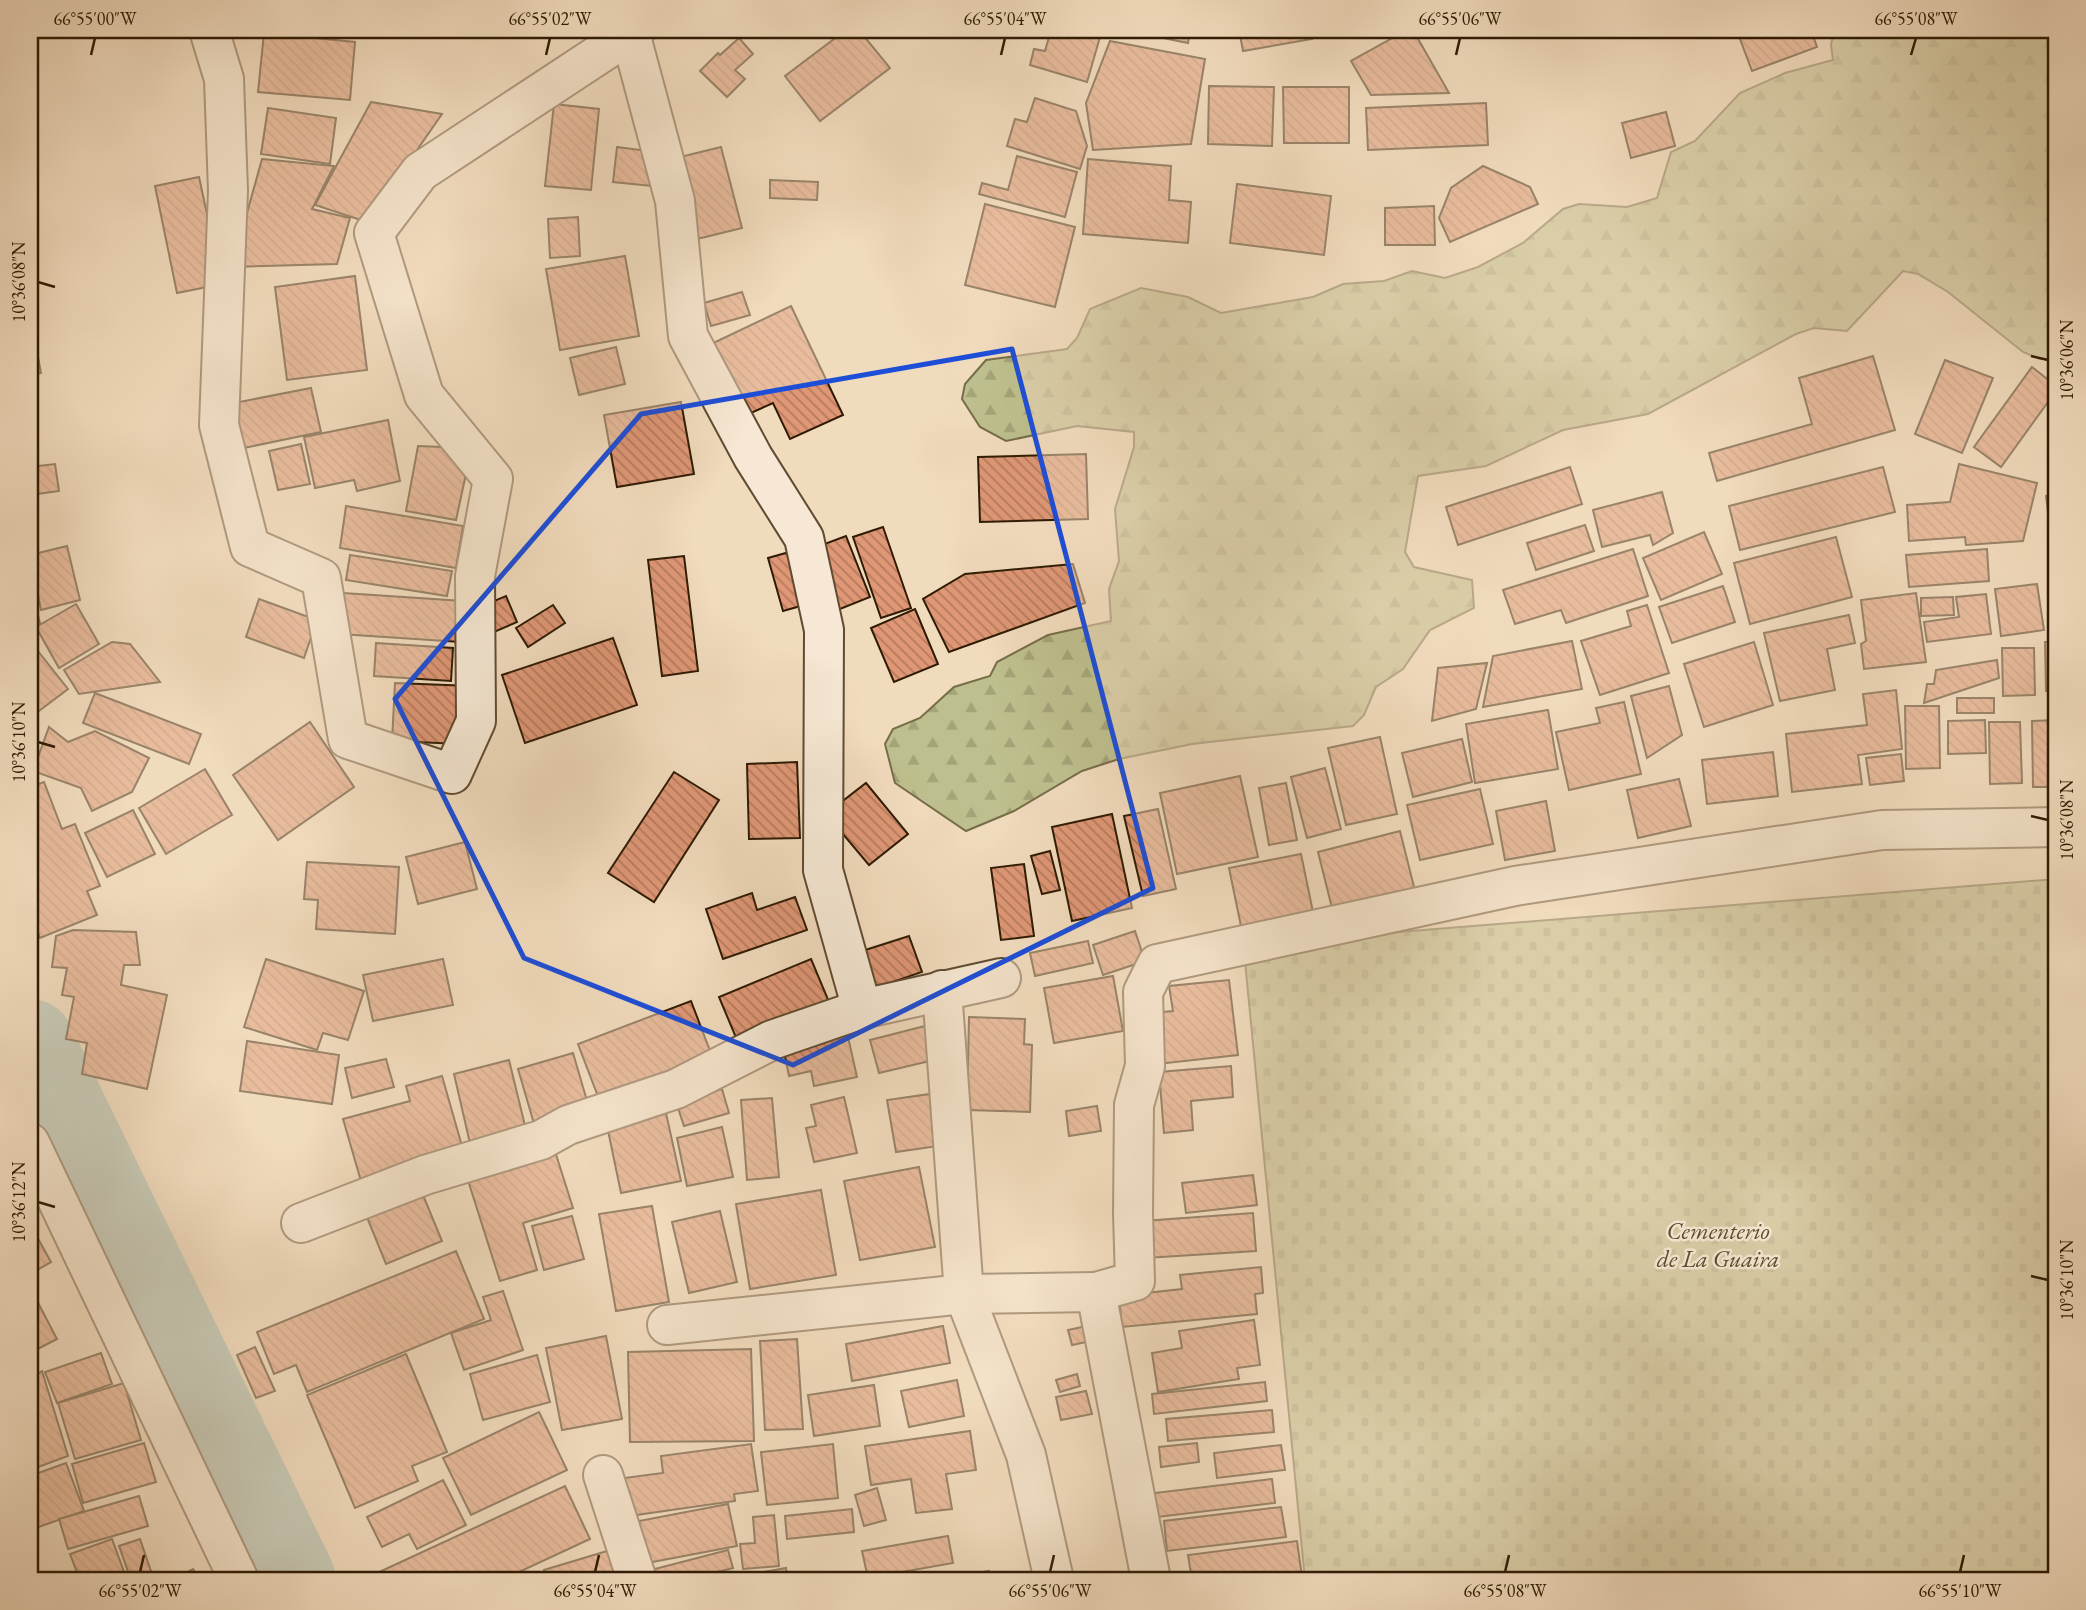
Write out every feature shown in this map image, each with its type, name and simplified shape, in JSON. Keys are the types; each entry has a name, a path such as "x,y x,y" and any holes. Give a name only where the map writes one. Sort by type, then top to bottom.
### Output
{"street":[{"path":"209,30 224,79 228,191 219,425 250,547 321,578 348,739 452,774 476,721 475,576 493,479 424,395 374,233 420,172 633,31 675,201 688,336 753,457 804,538 824,630 823,870 862,1009"},
{"path":"667,1325 964,1294 1096,1292 1135,1281 1134,1105 1145,1066 1143,992 1157,964 1515,886 1882,831 2056,827"},
{"path":"302,1223 425,1175 541,1140 568,1125 676,1088 772,1040 862,1009 1001,978"},
{"path":"942,990 964,1294 1026,1455 1054,1580"},
{"path":"30,1143 239,1580"},
{"path":"1096,1292 1151,1580"},
{"path":"603,1475 637,1580"}],"highlighted area":[{"path":"1012,349 1153,888 793,1065 524,958 395,699 641,414"}],"green space":[{"path":"1834,30 2056,30 2056,359 2040,359 2023,352 1948,292 1918,274 1903,271 1847,331 1814,328 1796,334 1648,414 1563,430 1486,466 1418,476 1405,552 1414,567 1472,580 1474,608 1430,630 1403,669 1376,687 1364,715 1353,726 1192,744 1119,759 1082,771 1014,811 966,831 895,783 885,744 893,729 920,718 954,687 990,676 997,662 1048,635 1111,621 1109,589 1119,561 1115,509 1134,447 1134,432 1077,426 1006,441 980,427 962,399 965,384 986,360 1067,349 1077,338 1090,309 1141,288 1188,297 1221,313 1313,297 1343,284 1384,281 1412,271 1445,278 1478,267 1523,243 1563,209 1579,204 1627,207 1657,198 1671,152 1695,141 1740,93 1785,73 1833,60 1831,45"},
{"name":"Cementerio de La Guaira","path":"2056,879 2056,1580 1305,1580 1244,951 1300,940"}],"building":[{"path":"846,30 859,30 890,68 820,121 785,76"},
{"path":"1051,30 1102,30 1087,82 1030,65 1034,49 1045,51"},
{"path":"1124,30 1190,30 1188,43"},
{"path":"1239,30 1310,30 1312,39 1243,51"},
{"path":"1325,30 1364,30 1327,38"},
{"path":"1407,30 1413,30 1449,93 1371,95 1351,61"},
{"path":"1811,30 1817,47 1752,71 1737,31"},
{"path":"264,33 355,42 350,100 258,92"},
{"path":"739,38 753,54 735,70 745,79 727,97 700,71 718,53 720,55"},
{"path":"1110,41 1205,59 1191,144 1093,150 1086,103"},
{"path":"1209,86 1274,87 1272,146 1208,144"},
{"path":"1283,87 1349,87 1349,143 1284,143"},
{"path":"1035,98 1076,111 1087,146 1080,169 1007,146 1015,119 1027,122"},
{"path":"371,102 442,114 367,222 315,205"},
{"path":"1486,103 1488,145 1368,150 1366,108"},
{"path":"554,104 599,109 591,190 545,186"},
{"path":"268,108 336,118 330,164 261,154"},
{"path":"1666,112 1675,146 1631,158 1622,123"},
{"path":"617,147 656,152 652,186 613,182"},
{"path":"721,147 742,228 693,240 672,159"},
{"path":"1017,156 1077,172 1065,217 979,194 982,183 1008,190"},
{"path":"262,159 334,166 312,209 350,218 337,264 232,267"},
{"path":"1088,159 1171,166 1169,200 1191,202 1188,243 1083,234"},
{"path":"1483,166 1530,187 1538,204 1450,242 1439,218 1451,188"},
{"path":"199,177 222,284 177,293 155,186"},
{"path":"770,180 818,182 817,200 770,198"},
{"path":"1237,184 1331,196 1324,255 1230,243"},
{"path":"985,204 1075,227 1055,307 965,285"},
{"path":"1434,206 1435,245 1385,245 1385,208"},
{"path":"578,217 580,256 550,258 548,219"},
{"path":"625,256 639,336 560,350 546,269"},
{"path":"355,276 367,370 287,380 275,287"},
{"path":"742,292 750,315 711,326 704,303"},
{"path":"791,306 843,415 790,439 773,403 742,417 707,346"},
{"path":"30,314 41,373 30,375"},
{"path":"616,347 625,384 579,395 570,358"},
{"path":"1873,356 1895,430 1717,481 1709,453 1812,424 1799,378"},
{"path":"1945,360 1993,378 1962,453 1915,434"},
{"path":"2032,367 2056,386 2056,391 2001,467 1974,447"},
{"path":"311,388 321,432 239,449 229,404"},
{"path":"681,402 694,474 617,487 604,415"},
{"path":"388,420 400,481 357,491 354,480 315,488 304,437"},
{"path":"301,444 310,484 278,490 269,451"},
{"path":"418,446 443,447 466,474 456,520 406,511"},
{"path":"1086,454 1088,519 980,522 978,457"},
{"path":"55,464 59,491 30,495 30,467"},
{"path":"1959,464 2037,483 2023,541 1966,545 1965,537 1909,541 1907,505 1950,502"},
{"path":"1570,467 1582,504 1458,545 1446,507"},
{"path":"1883,467 1895,512 1740,550 1729,506"},
{"path":"1662,492 1673,533 1653,545 1650,535 1602,547 1593,510"},
{"path":"2056,495 2056,511 2048,512 2046,496"},
{"path":"346,506 463,526 456,568 340,548"},
{"path":"1585,525 1594,551 1536,570 1527,543"},
{"path":"883,527 911,608 881,618 853,537"},
{"path":"1704,532 1722,574 1661,600 1643,558"},
{"path":"2055,534 2056,576 2051,576"},
{"path":"846,536 870,597 835,611 811,549"},
{"path":"1836,537 1852,597 1750,624 1734,563"},
{"path":"67,546 80,600 41,610 30,555"},
{"path":"800,549 815,602 783,611 768,558"},
{"path":"1633,549 1648,596 1566,623 1561,610 1515,624 1503,590"},
{"path":"1987,549 1989,581 1909,587 1906,555"},
{"path":"350,555 452,571 447,596 346,580"},
{"path":"684,556 698,671 662,676 648,560"},
{"path":"1073,564 1085,603 949,652 923,599 965,574"},
{"path":"2037,584 2044,630 2001,636 1995,589"},
{"path":"1723,586 1735,622 1672,643 1659,607"},
{"path":"30,587 40,623 30,625"},
{"path":"2056,587 2056,621 2054,621 2049,588"},
{"path":"343,593 463,601 460,642 340,634"},
{"path":"1916,593 1926,662 1864,669 1861,644 1866,641 1861,600"},
{"path":"1986,594 1991,634 1927,642 1924,622 1959,617 1956,597"},
{"path":"506,596 517,622 494,632 482,606"},
{"path":"1953,597 1954,615 1921,616 1921,598"},
{"path":"259,599 317,620 304,658 246,637"},
{"path":"76,604 99,644 59,668 36,627"},
{"path":"553,605 565,623 528,647 516,628"},
{"path":"1647,605 1669,673 1600,695 1581,641 1631,626 1627,611"},
{"path":"915,609 938,664 894,682 871,628"},
{"path":"1849,615 1855,643 1827,649 1835,690 1780,701 1764,633"},
{"path":"613,638 637,705 525,743 502,675"},
{"path":"30,641 68,689 31,717 30,716"},
{"path":"1572,641 1582,689 1483,707 1493,656"},
{"path":"112,642 130,644 160,682 79,694 64,670"},
{"path":"1754,642 1773,705 1704,727 1684,664"},
{"path":"2045,642 2056,642 2056,691 2046,691"},
{"path":"376,643 453,648 451,681 374,676"},
{"path":"2002,648 2034,648 2035,695 2003,696"},
{"path":"1997,660 1999,678 1924,703 1927,684 1934,684 1936,670"},
{"path":"1487,663 1476,709 1432,721 1438,668"},
{"path":"395,683 471,686 461,744 392,741"},
{"path":"1669,686 1682,735 1647,758 1631,696"},
{"path":"1896,690 1902,749 1858,755 1862,784 1792,792 1786,734 1867,725 1863,694"},
{"path":"95,693 201,734 189,764 83,723"},
{"path":"1957,698 1994,698 1994,713 1957,713"},
{"path":"1624,702 1641,774 1569,790 1556,732 1600,723 1596,708"},
{"path":"1905,706 1939,706 1940,768 1906,769"},
{"path":"1548,710 1558,769 1475,783 1466,724"},
{"path":"1985,720 1986,753 1948,754 1948,721"},
{"path":"2056,720 2056,787 2033,787 2032,721"},
{"path":"310,722 354,787 278,840 233,775"},
{"path":"1989,722 2020,722 2022,783 1990,784"},
{"path":"49,727 68,742 95,731 149,758 132,792 92,811 81,788 33,771"},
{"path":"1380,737 1397,814 1346,825 1328,748"},
{"path":"1462,739 1472,782 1413,797 1402,753"},
{"path":"1773,752 1778,796 1707,804 1702,760"},
{"path":"1901,754 1904,781 1870,785 1866,758"},
{"path":"797,762 800,838 749,839 747,764"},
{"path":"1325,768 1341,829 1307,838 1291,777"},
{"path":"205,769 232,815 166,854 139,808"},
{"path":"674,772 719,800 654,902 608,873"},
{"path":"1240,776 1258,857 1177,874 1160,793"},
{"path":"1679,779 1691,826 1638,838 1627,790"},
{"path":"44,782 62,829 75,824 100,886 87,891 97,915 40,938 30,913 30,787"},
{"path":"866,783 908,834 869,865 826,814"},
{"path":"1286,783 1297,840 1269,845 1259,788"},
{"path":"1480,789 1493,844 1420,860 1407,805"},
{"path":"1546,801 1555,851 1505,860 1496,811"},
{"path":"1158,809 1176,889 1143,896 1124,816"},
{"path":"133,810 155,854 107,877 85,833"},
{"path":"1112,814 1132,908 1072,921 1052,827"},
{"path":"1400,831 1415,891 1333,912 1318,852"},
{"path":"465,842 477,889 418,904 406,857"},
{"path":"1050,851 1060,890 1042,894 1031,856"},
{"path":"1301,854 1314,917 1242,931 1229,868"},
{"path":"307,862 399,867 395,934 316,929 318,900 304,899"},
{"path":"1024,864 1034,936 1001,940 991,868"},
{"path":"752,893 757,910 795,897 807,930 723,959 706,909"},
{"path":"73,930 136,932 140,965 124,965 121,985 167,995 147,1089 82,1074 87,1043 66,1039 74,997 62,995 67,968 52,967 56,936"},
{"path":"1135,931 1145,961 1103,975 1093,945"},
{"path":"909,936 922,972 869,990 856,953"},
{"path":"1088,941 1093,963 1035,976 1030,953"},
{"path":"266,959 364,991 348,1040 323,1033 317,1050 244,1027"},
{"path":"443,959 453,1005 373,1021 363,975"},
{"path":"811,959 829,1002 737,1040 719,997"},
{"path":"1113,976 1123,1031 1054,1043 1044,988"},
{"path":"1229,980 1238,1055 1158,1064 1152,1013 1173,1011 1169,986"},
{"path":"691,1001 715,1064 602,1107 578,1044"},
{"path":"969,1017 1025,1019 1024,1044 1032,1045 1030,1112 967,1110"},
{"path":"925,1026 934,1060 879,1073 870,1040"},
{"path":"846,1028 857,1077 814,1086 811,1071 789,1076 782,1042"},
{"path":"247,1041 339,1055 332,1104 240,1091"},
{"path":"573,1053 590,1111 535,1127 518,1069"},
{"path":"386,1059 394,1087 352,1098 345,1068"},
{"path":"509,1060 528,1138 472,1152 454,1074"},
{"path":"1231,1066 1233,1097 1191,1101 1193,1130 1164,1133 1159,1072"},
{"path":"442,1076 464,1153 361,1181 343,1119 410,1101 406,1086"},
{"path":"722,1089 729,1113 684,1126 676,1102"},
{"path":"930,1094 938,1146 896,1152 887,1100"},
{"path":"844,1097 857,1153 814,1162 806,1128 816,1126 811,1105"},
{"path":"772,1098 779,1177 747,1180 741,1100"},
{"path":"664,1104 681,1181 621,1193 605,1116"},
{"path":"1097,1106 1101,1131 1069,1136 1066,1111"},
{"path":"722,1127 733,1177 687,1186 677,1138"},
{"path":"553,1145 573,1208 523,1223 537,1270 500,1281 465,1171"},
{"path":"919,1167 935,1247 860,1260 844,1181"},
{"path":"1253,1175 1257,1205 1186,1213 1182,1183"},
{"path":"418,1183 442,1241 386,1264 362,1205"},
{"path":"821,1190 836,1275 750,1289 736,1204"},
{"path":"652,1206 669,1302 616,1311 599,1214"},
{"path":"720,1211 737,1282 689,1293 672,1222"},
{"path":"1253,1213 1256,1251 1146,1258 1143,1221"},
{"path":"572,1216 584,1259 544,1270 532,1226"},
{"path":"30,1224 51,1262 30,1274"},
{"path":"456,1251 484,1319 307,1392 296,1365 274,1374 257,1332"},
{"path":"1261,1267 1263,1293 1255,1294 1257,1314 1122,1327 1119,1296 1182,1289 1180,1275"},
{"path":"503,1291 523,1350 464,1370 451,1333 491,1320 483,1297"},
{"path":"34,1295 57,1339 30,1353 30,1297"},
{"path":"1254,1320 1260,1365 1237,1368 1239,1379 1158,1392 1152,1353 1182,1348 1179,1331"},
{"path":"943,1326 950,1363 852,1381 846,1344"},
{"path":"1087,1326 1091,1341 1072,1345 1068,1330"},
{"path":"606,1336 622,1419 562,1430 546,1348"},
{"path":"797,1339 803,1429 765,1430 760,1341"},
{"path":"255,1347 275,1391 256,1398 237,1355"},
{"path":"751,1349 754,1441 630,1442 628,1352"},
{"path":"101,1353 112,1384 57,1403 45,1372"},
{"path":"406,1354 447,1452 412,1466 418,1481 355,1508 307,1395"},
{"path":"537,1355 550,1402 483,1420 470,1374"},
{"path":"42,1371 68,1456 30,1470 30,1379"},
{"path":"1077,1374 1080,1386 1060,1392 1056,1380"},
{"path":"957,1380 964,1416 909,1427 901,1391"},
{"path":"1265,1382 1267,1401 1154,1414 1152,1394"},
{"path":"124,1383 141,1440 75,1459 58,1403"},
{"path":"874,1385 880,1426 814,1436 808,1395"},
{"path":"1086,1391 1092,1414 1061,1420 1056,1397"},
{"path":"1272,1410 1274,1432 1168,1441 1166,1419"},
{"path":"539,1412 567,1470 471,1515 443,1458"},
{"path":"970,1431 976,1470 946,1474 952,1509 916,1513 911,1479 871,1485 865,1446"},
{"path":"144,1443 156,1482 83,1503 72,1464"},
{"path":"1197,1443 1199,1462 1161,1467 1159,1447"},
{"path":"751,1444 758,1491 734,1494 735,1501 629,1516 624,1478 663,1473 661,1456"},
{"path":"833,1444 838,1498 767,1505 761,1452"},
{"path":"1281,1445 1285,1470 1217,1478 1214,1453"},
{"path":"66,1463 84,1511 30,1530 30,1476"},
{"path":"1272,1479 1275,1503 1149,1518 1146,1494"},
{"path":"443,1480 466,1525 417,1549 409,1534 382,1547 367,1517"},
{"path":"565,1486 590,1539 502,1580 362,1580"},
{"path":"877,1488 886,1520 864,1526 855,1495"},
{"path":"139,1496 148,1526 68,1549 59,1519"},
{"path":"728,1504 737,1546 647,1563 639,1521"},
{"path":"1281,1507 1286,1537 1167,1551 1164,1521"},
{"path":"852,1509 854,1532 787,1539 785,1516"},
{"path":"774,1515 779,1566 743,1569 740,1544 755,1543 753,1517"},
{"path":"948,1536 953,1563 868,1578 862,1551"},
{"path":"112,1539 127,1580 80,1580 70,1554"},
{"path":"140,1539 154,1580 131,1580 119,1546"},
{"path":"1297,1541 1302,1577 1280,1580 1192,1580 1188,1555"},
{"path":"617,1548 627,1580 548,1580 544,1570"},
{"path":"728,1550 733,1568 686,1580 653,1580 651,1570"},
{"path":"786,1568 788,1580 742,1580 741,1576"},
{"path":"193,1569 200,1580 173,1580"},
{"path":"989,1571 991,1580 932,1580"}],"waterway":[{"path":"30,1043 292,1580"}]}
